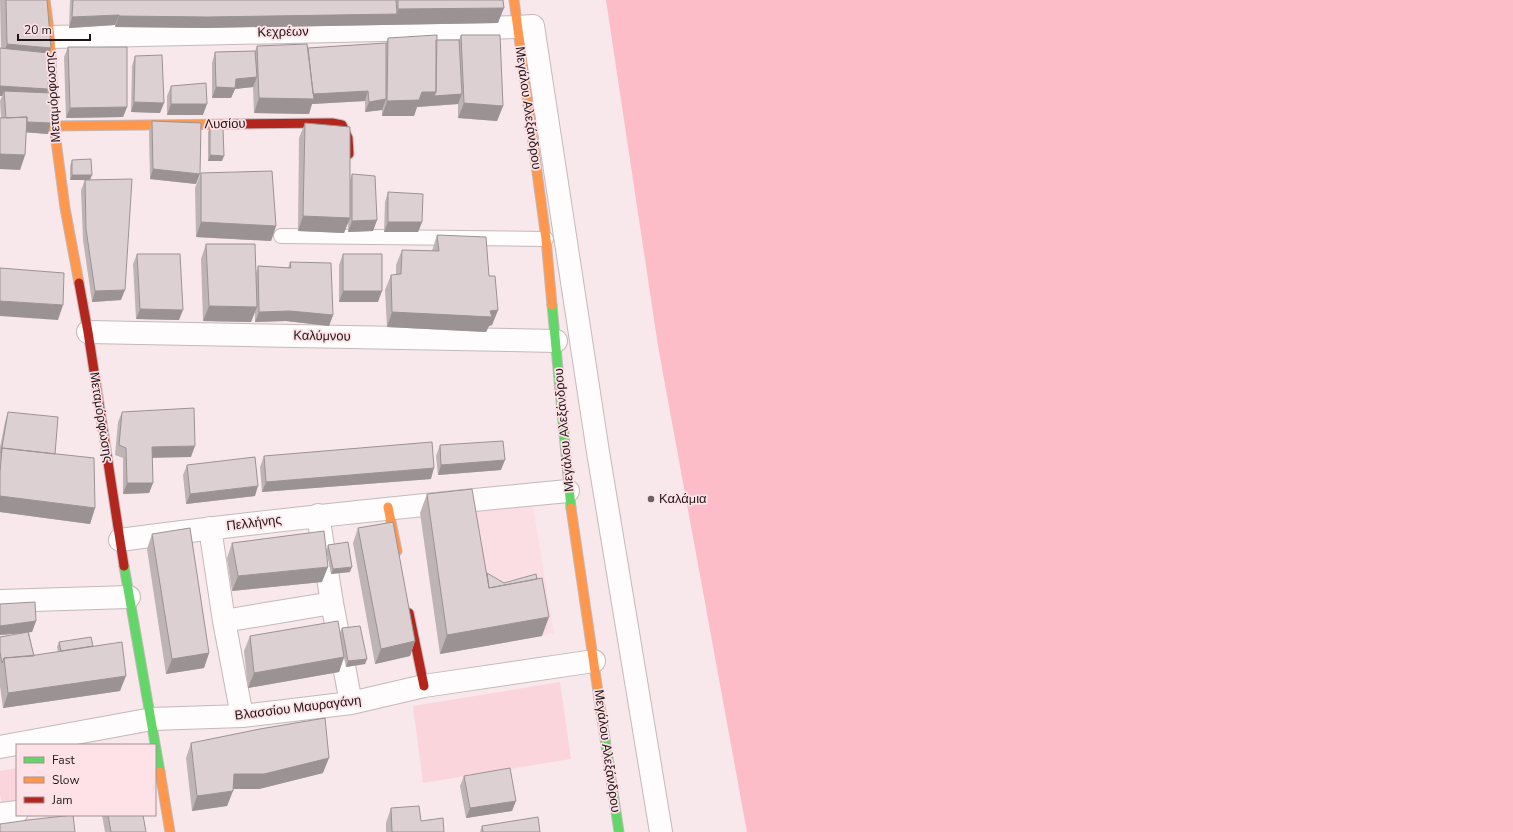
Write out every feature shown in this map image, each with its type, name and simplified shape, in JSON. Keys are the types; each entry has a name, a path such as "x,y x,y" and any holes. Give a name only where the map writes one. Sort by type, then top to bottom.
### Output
{"street":[{"name":"Μεταμόρφωσης","path":"45,0 50,37 54,126 65,208 88,332 129,597 156,744"},
{"name":"Μεγάλου Αλεξάνδρου","path":"514,0 546,238 568,491 619,832"},
{"name":"Κεχρέων","path":"50,37 533,26 598,452 661,832"},
{"name":"Λυσίου","path":"54,126 332,122 342,125 348,138 349,165"},
{"name":"Καλύμνου","path":"88,332 556,341"},
{"name":"Πελλήνης","path":"120,540 210,528 388,508 568,491"},
{"path":"388,508 399,562"},
{"path":"318,516 332,603 351,703"},
{"path":"210,528 224,620 242,716"},
{"path":"0,601 129,597"},
{"path":"407,601 424,686"},
{"path":"224,620 332,603"},
{"name":"Βλασσίου Μαυραγάνη","path":"1,743 51,742 152,719 242,716 351,703 424,686 594,661"},
{"name":"Μεταμόρφωσης","path":"156,744 170,832"},
{"path":"0,814 16,812"}],"lane":[{"path":"281,236 546,238"}],"shaded area":[{"path":"606,0 1513,0 1513,832 747,832 658,346"},
{"path":"532,501 554,633 440,654 420,513"},
{"path":"560,682 571,759 423,783 413,706"},
{"path":"16,768 16,806 2,804 0,794 0,771"}],"building":[{"path":"6,0 47,0 51,48 7,44"},
{"path":"73,0 396,0 397,14 208,17 119,15 72,17"},
{"path":"398,0 503,0 504,8 398,9"},
{"path":"437,35 436,92 422,92 419,100 387,101 388,38"},
{"path":"461,35 500,35 503,106 464,103"},
{"path":"436,40 459,40 462,94 434,96 436,92"},
{"path":"386,43 386,99 369,102 368,91 313,94 308,48"},
{"path":"307,44 314,99 259,98 257,46"},
{"path":"68,47 127,47 127,107 70,108"},
{"path":"0,48 49,53 48,89 0,86"},
{"path":"255,51 257,77 236,79 235,88 216,87 215,52"},
{"path":"162,55 164,103 134,102 135,56"},
{"path":"206,83 207,104 171,104 171,86"},
{"path":"4,91 51,93 51,123 27,122 27,117 6,118"},
{"path":"27,117 25,155 0,154 0,118"},
{"path":"152,121 201,123 200,174 153,169"},
{"path":"305,123 350,127 350,218 303,216"},
{"path":"210,127 223,128 224,156 210,155"},
{"path":"91,159 92,175 72,175 72,160"},
{"path":"272,171 276,226 201,222 201,173"},
{"path":"352,174 375,176 377,220 352,221"},
{"path":"132,179 125,290 95,291 86,229 85,180"},
{"path":"388,192 423,194 422,222 388,222"},
{"path":"437,235 486,237 489,276 495,276 498,310 490,311 492,317 392,312 391,275 401,274 402,250 439,251"},
{"path":"206,244 255,244 257,307 209,306"},
{"path":"137,254 180,254 183,310 140,309"},
{"path":"343,254 382,254 382,291 343,291"},
{"path":"290,262 331,263 333,315 290,311 259,312 258,266 291,268"},
{"path":"0,268 64,273 63,305 0,301"},
{"path":"194,408 195,446 152,447 153,483 127,483 126,448 119,445 122,412"},
{"path":"8,412 58,417 55,454 2,448 1,453"},
{"path":"503,441 505,460 441,465 440,445"},
{"path":"432,442 434,468 266,482 264,456"},
{"path":"2,448 94,458 95,508 0,496"},
{"path":"255,457 258,486 190,494 187,465"},
{"path":"472,489 489,588 542,578 549,617 447,635 427,494"},
{"path":"393,522 415,641 381,649 358,528"},
{"path":"190,528 209,653 172,659 152,534"},
{"path":"324,531 328,567 238,576 232,543"},
{"path":"348,542 352,567 333,569 328,545"},
{"path":"487,573 504,583 536,574 537,579 489,588"},
{"path":"35,602 36,621 0,626 0,604"},
{"path":"338,621 344,657 254,673 250,636"},
{"path":"360,626 367,659 348,661 342,628"},
{"path":"28,632 34,656 4,658 2,663 0,637"},
{"path":"91,637 93,646 61,651 59,642"},
{"path":"122,642 126,676 8,693 4,658 36,655"},
{"path":"325,718 329,758 264,774 234,774 233,791 197,796 191,743"},
{"path":"510,768 516,801 470,808 464,776"},
{"path":"419,806 421,821 443,818 444,832 392,832 391,808"},
{"path":"73,816 75,832 0,832 0,824"},
{"path":"108,816 143,816 146,832 111,832"},
{"path":"538,817 540,832 483,832 482,826"}],"traffic: fast":[{"path":"552,305 571,508"},
{"path":"124,566 155,744"},
{"path":"602,719 619,832"},
{"path":"156,749 160,772"}],"traffic: slow":[{"path":"45,0 50,37 54,126 65,208 79,283"},
{"path":"514,0 546,239 552,305"},
{"path":"54,126 235,124"},
{"path":"388,507 397,551"},
{"path":"571,508 602,719"},
{"path":"160,772 170,832"}],"traffic: jam":[{"path":"235,124 332,123 342,125 348,138 349,154"},
{"path":"79,283 124,566"},
{"path":"409,613 424,686"}],"place":[{"name":"Καλάμια","path":"651,499"}]}
